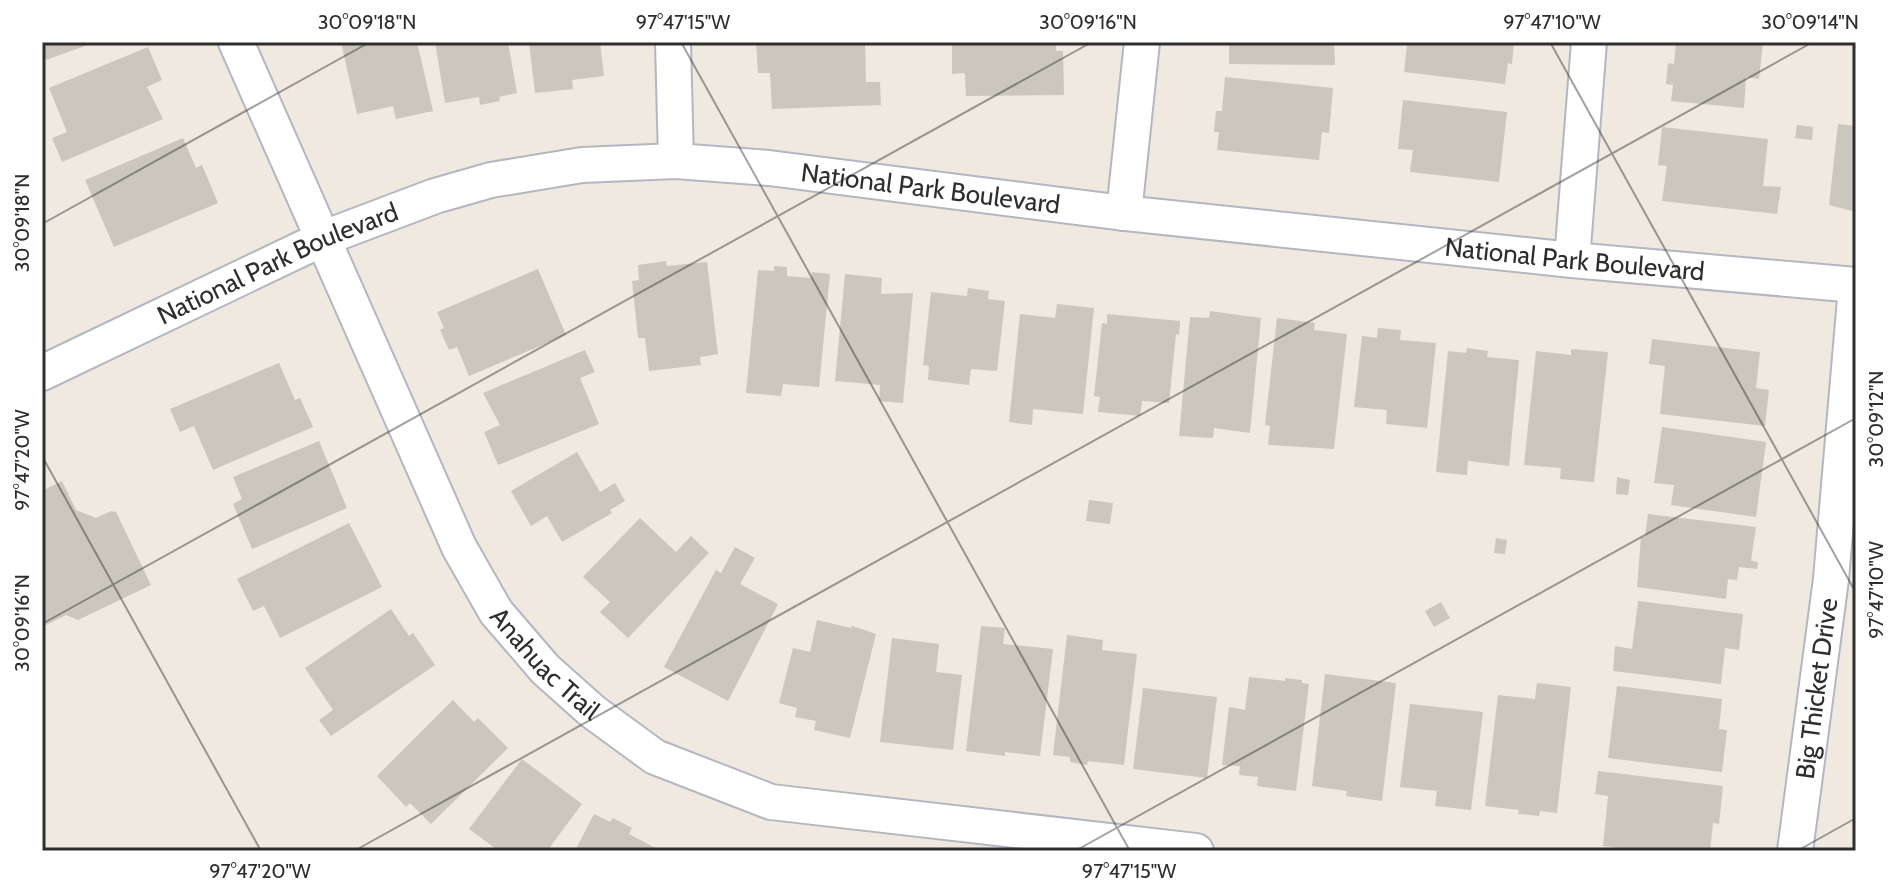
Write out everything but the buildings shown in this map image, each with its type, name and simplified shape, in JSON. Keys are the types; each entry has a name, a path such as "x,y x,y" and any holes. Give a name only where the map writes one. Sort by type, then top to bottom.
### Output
{"street":[{"name":"Anahuac Trail","path":"236,42 459,547 496,612 545,669 592,711 655,757 771,802 1196,851"},
{"path":"673,42 676,161"},
{"path":"1124,213 1142,42"},
{"path":"1572,260 1589,42"},
{"name":"National Park Boulevard","path":"42,373 324,238 435,196 491,180 582,165 676,161 769,168 1124,213 1856,286"},
{"name":"Big Thicket Drive","path":"1795,851 1831,579 1856,286"}]}
